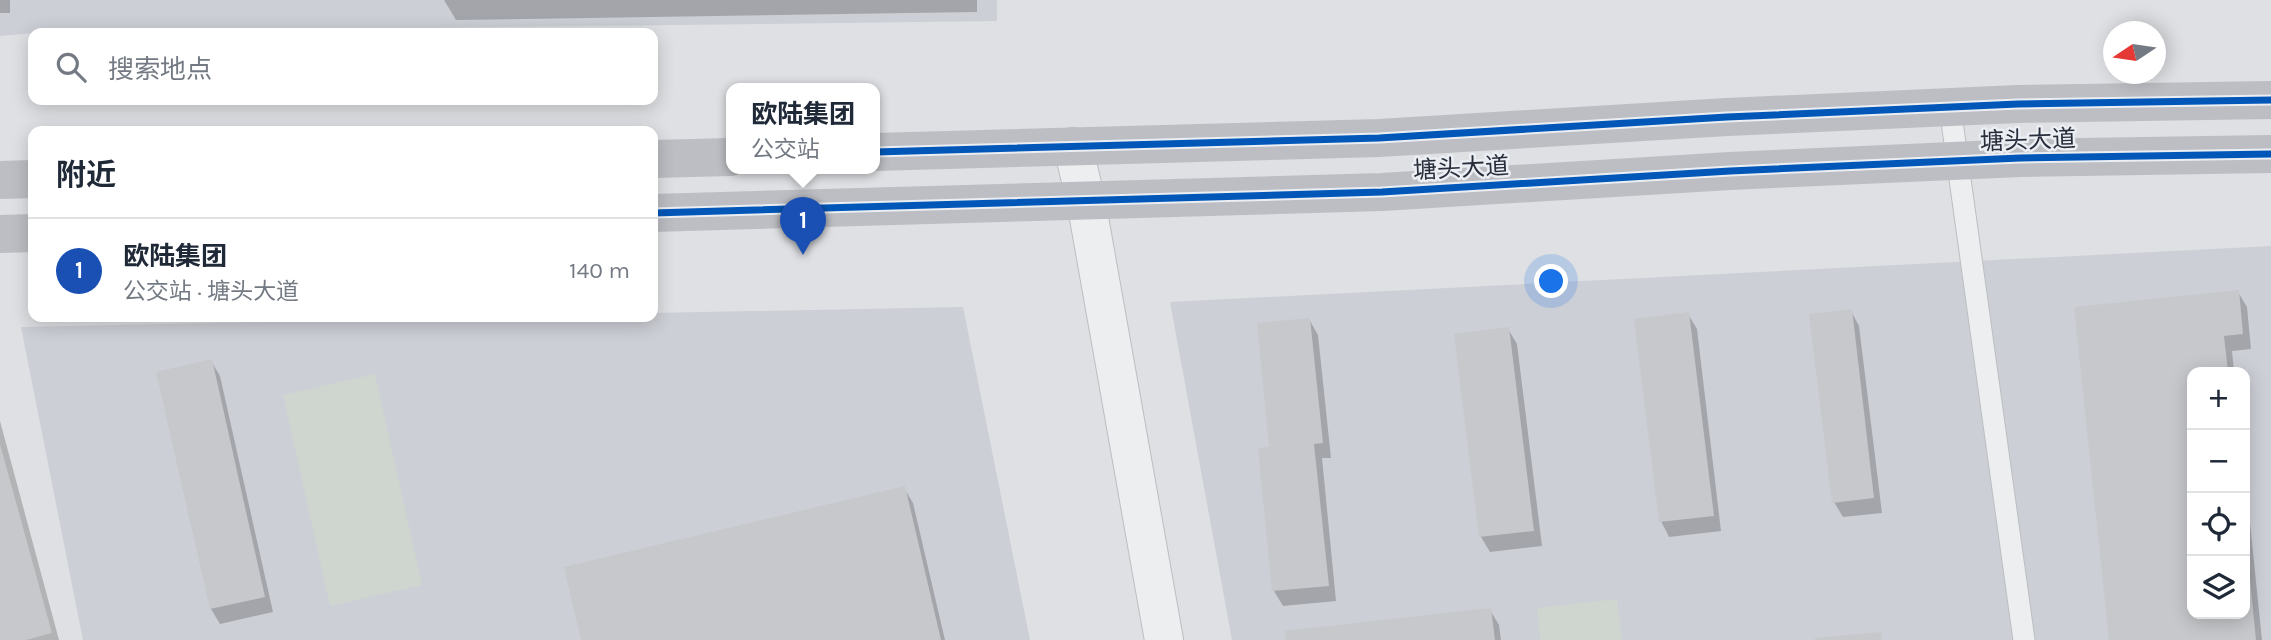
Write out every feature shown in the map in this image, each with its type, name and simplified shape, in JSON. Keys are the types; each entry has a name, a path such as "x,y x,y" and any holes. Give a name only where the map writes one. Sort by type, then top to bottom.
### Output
{"main road":[{"name":"塘头大道","path":"880,152 1379,138 1727,117 1950,107 2271,100"},
{"name":"塘头大道","path":"658,213 1382,192 1730,171 2020,158 2271,154"},
{"path":"658,159 726,157"},
{"path":"0,180 28,179"},
{"path":"0,234 28,233"}],"street":[{"path":"1073,147 1086,201 1164,640"}],"lane":[{"path":"1950,107 2024,640"}],"shaded area":[{"path":"0,0 997,0 997,21 435,28 28,28 28,33 0,36"},
{"path":"2271,246 2271,640 1232,640 1170,302"},
{"path":"963,307 1030,640 83,640 21,327 260,322 658,322 658,313"},
{"path":"375,374 422,585 330,606 283,395"},
{"path":"1617,599 1622,640 1540,640 1537,608"}],"building":[{"path":"2239,290 2243,334 2224,336 2227,367 2187,367 2187,619 2250,619 2250,579 2256,640 2109,640 2074,307"},
{"path":"1852,309 1874,498 1832,503 1809,314"},
{"path":"1689,312 1714,516 1659,522 1634,319"},
{"path":"1310,318 1323,443 1314,444 1329,586 1272,591 1258,448 1269,447 1257,323"},
{"path":"1509,327 1534,531 1479,537 1454,334"},
{"path":"212,359 265,597 210,609 156,372"},
{"path":"0,444 52,633 26,640 0,640"},
{"path":"905,486 941,640 581,640 564,567"},
{"path":"1491,608 1495,640 1286,640 1285,631"},
{"path":"1881,632 1882,640 1815,640 1815,638"}],"cycle path":[{"path":"880,152 1379,138 1727,117 2018,104 2271,100"},
{"path":"658,213 1382,192 1730,171 2020,158 2271,154"}],"place":[{"name":"欧陆集团","path":"803,255"}]}
